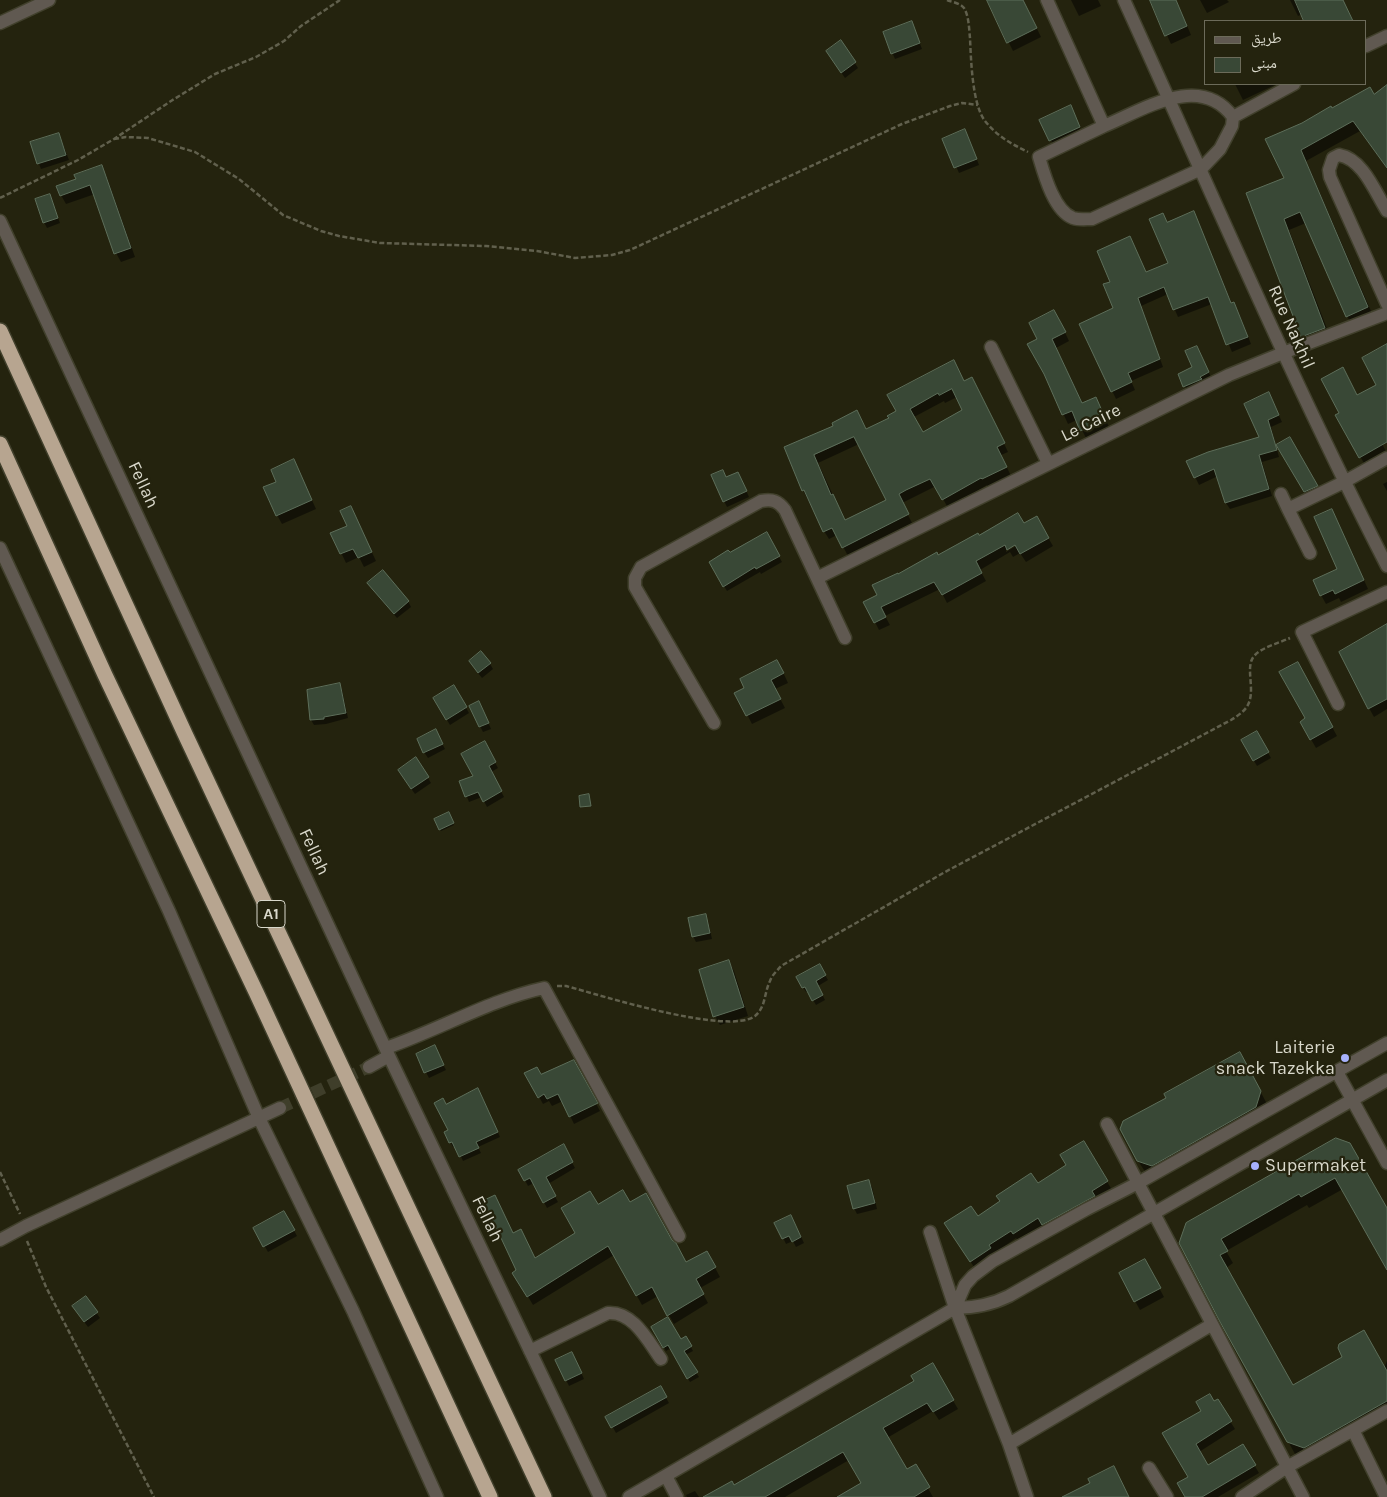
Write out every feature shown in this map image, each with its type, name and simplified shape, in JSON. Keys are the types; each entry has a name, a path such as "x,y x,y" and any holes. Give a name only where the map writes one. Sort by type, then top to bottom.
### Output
{"highway":[{"name":"A1","path":"0,331 185,734 544,1497"},
{"path":"0,444 105,676 252,983 490,1497"}],"street":[{"path":"0,23 49,0"},
{"path":"1047,0 1104,126"},
{"name":"Rue Nakhil","path":"1124,0 1283,353 1344,482 1387,566"},
{"path":"1367,46 1387,36"},
{"path":"1233,117 1292,85"},
{"path":"1201,95 1221,104 1233,117 1232,126 1220,148 1201,169 1092,219 1080,220 1071,218 1062,210 1050,192 1038,157 1104,126 1169,99 1201,95"},
{"path":"1387,211 1364,173 1352,160 1339,155 1333,158 1329,170 1330,177 1387,304"},
{"name":"Fellah","path":"0,221 388,1052 600,1497"},
{"name":"Le Caire","path":"817,578 1229,375 1387,313"},
{"path":"991,347 1048,463"},
{"path":"1288,509 1344,482 1387,458"},
{"path":"1281,494 1310,553"},
{"path":"714,723 635,587 636,578 641,567 761,501 776,501 785,510 845,638"},
{"path":"0,548 169,911 259,1118 353,1311 437,1497"},
{"path":"1338,704 1302,632 1387,592"},
{"path":"369,1067 388,1052 429,1032 506,999 544,988 679,1236"},
{"path":"955,1308 965,1285 982,1268 1386,1045"},
{"path":"1337,1072 1387,1163"},
{"path":"629,1497 955,1308 977,1307 999,1301 1387,1080"},
{"path":"0,1240 26,1226 280,1108"},
{"path":"1107,1124 1303,1497"},
{"path":"930,1232 955,1308 1027,1497"},
{"path":"530,1351 608,1313 615,1312 629,1318 661,1359"},
{"path":"1008,1444 1211,1325"},
{"path":"1242,1497 1287,1467 1387,1411"},
{"path":"1353,1430 1386,1497"},
{"path":"1149,1468 1167,1497"},
{"path":"666,1476 676,1497"}],"path":[{"path":"0,198 78,160 215,74 256,57 284,41 301,26 340,0"},
{"path":"947,0 961,5 967,17 971,65 978,105 984,120 1003,140 1038,157"},
{"path":"114,139 126,137 148,138 195,152 239,179 284,214 321,231 339,236 380,243 486,246 537,251 576,258 612,255 630,250 902,124 950,106 962,104 978,105"},
{"path":"544,988 566,986 676,1016 699,1020 736,1021 750,1019 762,1007 769,981 781,966 945,872 1231,720 1248,704 1251,692 1250,667 1252,658 1258,652 1302,632"},
{"path":"0,1172 26,1226 27,1238 46,1287 154,1497"}],"building":[{"path":"987,0 1023,0 1037,28 1007,43"},
{"path":"1150,0 1176,0 1187,26 1165,36"},
{"path":"1295,0 1343,0 1353,20 1304,20"},
{"path":"912,21 920,43 891,54 883,32"},
{"path":"841,40 856,62 841,73 826,51"},
{"path":"1387,85 1387,168 1353,121 1301,150 1368,307 1346,317 1300,212 1284,219 1325,328 1301,337 1246,193 1284,178 1265,139 1302,123 1370,87 1374,94"},
{"path":"1071,105 1080,127 1049,141 1039,120"},
{"path":"965,129 977,159 954,168 942,139"},
{"path":"59,133 66,155 37,164 30,142"},
{"path":"102,165 131,248 114,254 90,185 60,196 56,186 76,179 74,175"},
{"path":"50,194 58,218 43,223 35,199"},
{"path":"1194,211 1231,303 1234,302 1248,337 1226,345 1208,297 1173,310 1164,287 1138,298 1160,359 1128,373 1132,382 1111,392 1079,324 1113,308 1103,284 1110,282 1097,251 1130,236 1146,272 1168,263 1149,219 1163,213 1167,222"},
{"path":"1054,310 1066,332 1052,339 1082,403 1096,397 1106,420 1080,431 1072,411 1062,415 1044,374 1027,344 1037,339 1029,323"},
{"path":"1387,344 1387,442 1359,458 1335,415 1339,413 1321,379 1343,367 1357,395 1376,385 1362,358"},
{"path":"1197,346 1209,372 1200,377 1202,379 1183,387 1178,374 1192,367 1185,351"},
{"path":"954,360 964,381 972,377 1005,443 997,447 1007,467 981,478 942,500 930,479 906,490 899,494 909,514 842,548 832,528 823,532 804,490 802,491 784,447 833,426 832,423 857,410 866,429 889,418 887,416 896,411 887,395","holes":["952,389 962,410 923,432 910,409 938,393 939,395","854,437 886,500 845,520 833,494 831,495 814,455"]},
{"path":"1269,392 1279,415 1268,420 1277,450 1259,455 1269,489 1225,503 1214,469 1194,478 1186,461 1208,452 1259,437 1244,404"},
{"path":"1290,437 1318,486 1304,492 1276,445"},
{"path":"294,459 312,500 276,516 263,487 276,482 271,470"},
{"path":"723,470 726,477 738,472 747,491 723,502 711,475"},
{"path":"351,506 372,552 358,558 353,549 340,554 330,533 347,526 340,511"},
{"path":"1332,509 1364,580 1335,594 1333,590 1320,596 1313,580 1337,569 1314,517"},
{"path":"1018,513 1024,523 1037,516 1049,538 1020,554 1015,545 1007,550 1005,545 976,561 982,573 942,595 934,582 881,607 886,617 874,623 863,602 877,595 872,585 898,574 937,552 938,555 978,533 979,535"},
{"path":"767,532 780,556 756,569 755,567 723,587 709,562 728,550 730,552"},
{"path":"383,570 409,601 394,614 367,583"},
{"path":"1387,624 1387,699 1368,709 1339,652"},
{"path":"481,651 491,663 478,673 469,661"},
{"path":"777,660 784,673 771,680 781,699 746,716 734,693 744,688 740,679"},
{"path":"1298,662 1333,727 1310,740 1300,722 1305,718 1279,672"},
{"path":"340,683 346,713 324,717 324,719 310,720 307,690"},
{"path":"454,685 467,707 446,720 433,698"},
{"path":"479,701 489,723 479,727 469,706"},
{"path":"436,729 443,744 423,753 417,739"},
{"path":"1257,731 1269,752 1253,761 1241,740"},
{"path":"485,741 496,762 489,766 502,791 483,802 478,792 465,797 459,781 473,776 461,754"},
{"path":"416,757 429,777 411,789 398,770"},
{"path":"589,794 591,806 580,807 579,796"},
{"path":"449,812 454,823 439,830 434,819"},
{"path":"706,914 710,933 692,937 688,918"},
{"path":"729,960 744,1007 713,1017 699,970"},
{"path":"820,964 826,975 816,981 823,995 812,1001 805,987 802,988 796,977"},
{"path":"435,1045 444,1065 424,1073 416,1054"},
{"path":"1240,1052 1261,1091 1256,1107 1152,1166 1137,1161 1120,1129 1123,1121 1166,1098 1164,1094"},
{"path":"574,1060 598,1103 569,1117 558,1094 547,1099 544,1094 538,1098 524,1073 537,1067 541,1074"},
{"path":"478,1088 498,1132 476,1142 479,1148 459,1157 452,1142 449,1143 444,1132 448,1130 434,1103 443,1098 446,1104"},
{"path":"1336,1138 1350,1143 1387,1208 1387,1270 1335,1178 1301,1197 1299,1194 1221,1239 1228,1251 1220,1255 1293,1385 1342,1357 1338,1348 1339,1344 1364,1330 1387,1371 1387,1401 1304,1448 1287,1442 1220,1322 1179,1243 1186,1223"},
{"path":"1084,1141 1108,1181 1092,1191 1095,1196 1042,1225 1038,1218 1013,1234 1011,1231 989,1245 991,1248 970,1262 944,1223 971,1206 978,1216 1000,1201 996,1196 1031,1173 1038,1183 1066,1165 1060,1155"},
{"path":"564,1144 573,1162 546,1177 556,1196 543,1203 530,1178 524,1181 518,1170"},
{"path":"869,1180 875,1203 853,1209 847,1186"},
{"path":"623,1190 630,1202 646,1193 686,1262 707,1251 716,1267 696,1279 704,1294 667,1316 652,1287 636,1296 608,1246 527,1297 512,1273 516,1270 494,1223 490,1224 480,1202 495,1195 513,1233 521,1229 535,1258 575,1233 561,1208 590,1191 598,1204"},
{"path":"284,1211 295,1230 263,1247 253,1228"},
{"path":"791,1215 801,1237 792,1242 789,1236 782,1239 774,1223"},
{"path":"1145,1259 1161,1288 1134,1302 1119,1273"},
{"path":"86,1296 98,1312 84,1322 72,1306"},
{"path":"668,1317 681,1339 686,1336 692,1346 684,1351 698,1372 687,1379 668,1345 663,1348 651,1327"},
{"path":"572,1352 582,1373 565,1381 555,1360"},
{"path":"933,1363 954,1400 933,1412 927,1403 883,1428 907,1469 916,1464 930,1487 914,1497 837,1497 861,1483 843,1452 765,1497 703,1497 732,1481 734,1485 914,1381 911,1376"},
{"path":"661,1386 667,1397 611,1428 605,1417"},
{"path":"1210,1394 1214,1401 1218,1399 1232,1421 1196,1444 1208,1465 1243,1444 1256,1465 1202,1497 1185,1497 1177,1483 1188,1477 1162,1433 1201,1411 1196,1402"},
{"path":"1114,1466 1129,1497 1062,1497 1090,1483 1088,1479"}],"tunnel":[{"path":"280,1108 369,1067"}],"place":[{"name":"Laiterie snack Tazekka","path":"1345,1058"},
{"name":"Supermaket","path":"1255,1166"}]}
